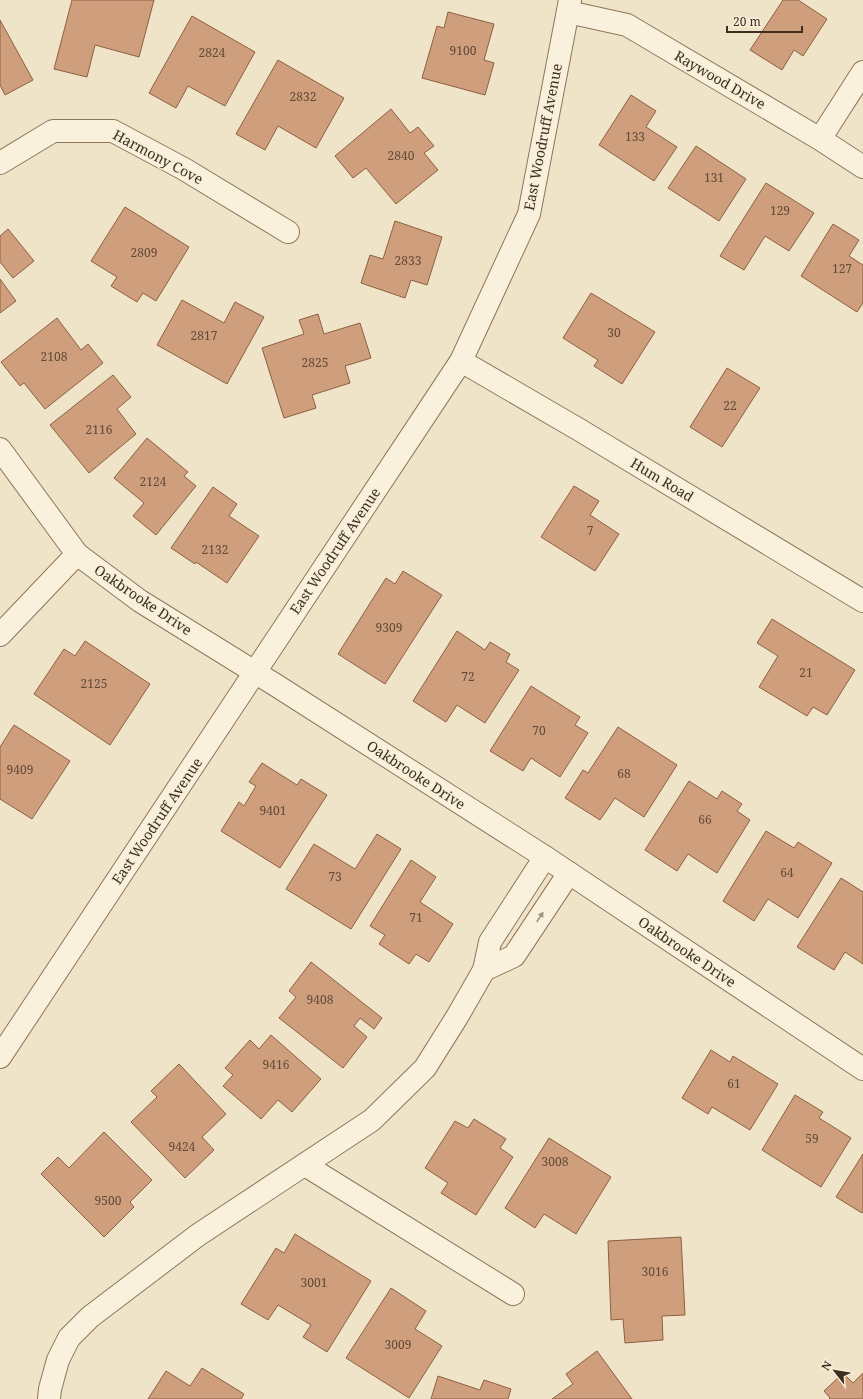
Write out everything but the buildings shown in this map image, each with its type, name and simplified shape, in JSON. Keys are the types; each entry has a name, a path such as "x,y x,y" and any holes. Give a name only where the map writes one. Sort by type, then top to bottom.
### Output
{"street":[{"name":"Raywood Drive","path":"569,6 627,25 820,139 863,167"},
{"name":"East Woodruff Avenue","path":"0,1057 461,361 529,214 569,6"},
{"path":"820,139 863,72"},
{"name":"Harmony Cove","path":"0,163 53,132 113,130 184,169 288,232"},
{"name":"Hum Road","path":"461,361 863,601"},
{"name":"Oakbrooke Drive","path":"0,449 77,554 140,600 545,857 863,1069"},
{"path":"0,635 77,554"},
{"path":"49,1399 50,1388 58,1360 69,1338 90,1317 198,1235 372,1120 425,1068 484,970 490,942 545,857"},
{"path":"484,970 514,956 569,874"},
{"path":"499,928 523,944"},
{"path":"305,1165 514,1294"}]}
